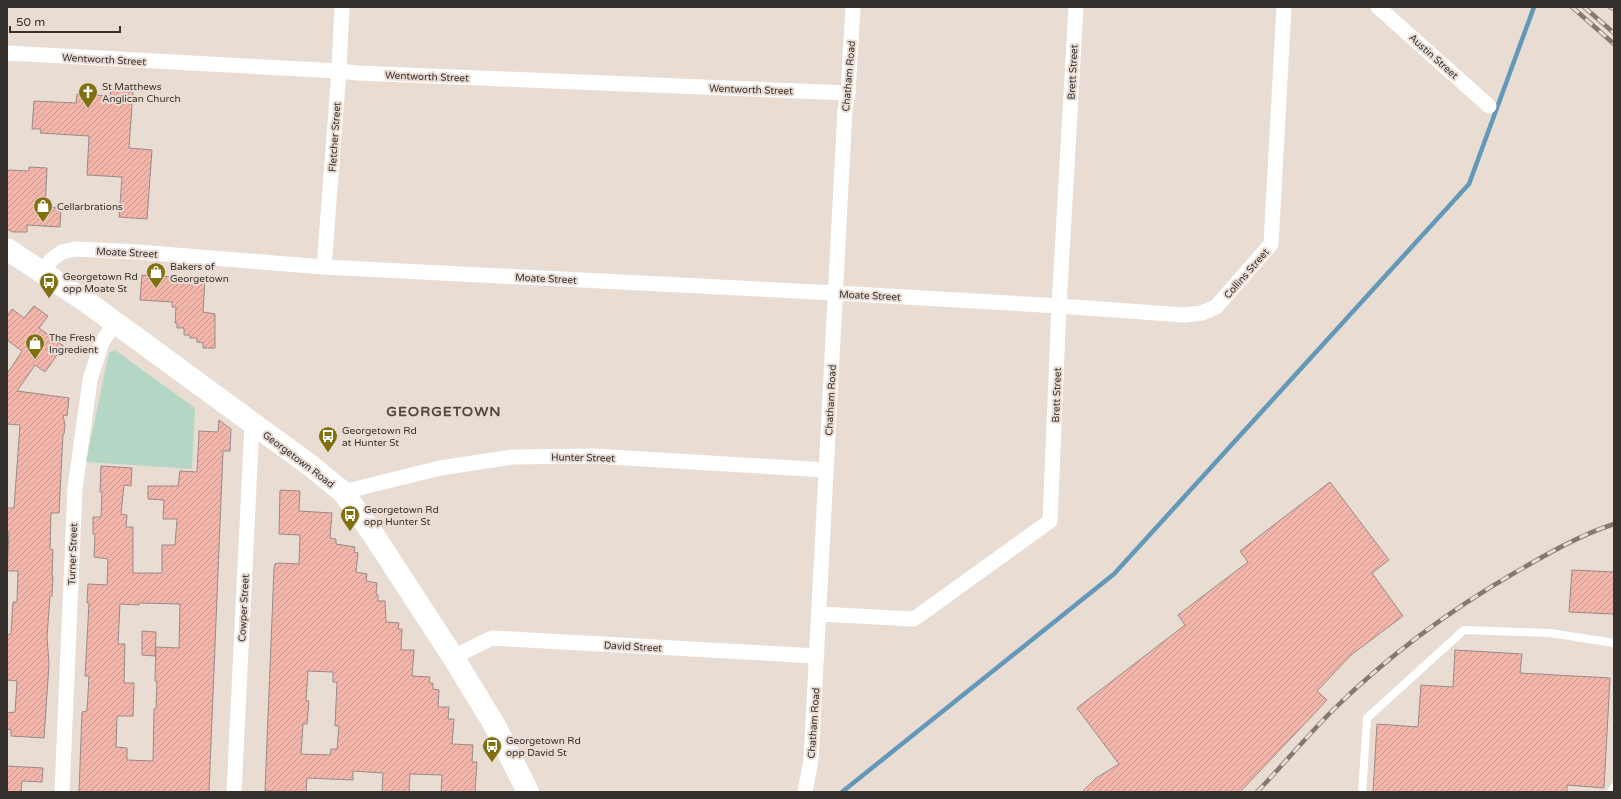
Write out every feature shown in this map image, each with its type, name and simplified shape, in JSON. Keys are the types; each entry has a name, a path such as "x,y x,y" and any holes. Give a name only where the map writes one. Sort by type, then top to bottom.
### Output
{"street":[{"name":"Fletcher Street","path":"324,267 339,71 342,7"},
{"name":"Chatham Road","path":"805,792 811,760 845,109 848,93 854,7"},
{"name":"Brett Street","path":"819,614 914,620 1050,521 1059,306 1076,7"},
{"name":"Collins Street","path":"1059,306 1185,315 1202,313 1216,307 1271,244 1284,7"},
{"name":"Austin Street","path":"1378,7 1489,106"},
{"name":"Wentworth Street","path":"7,53 339,71 358,74 848,93"},
{"name":"Georgetown Road","path":"7,249 43,272 115,323 252,424 312,466 343,492 371,531 454,657 494,724 528,792"},
{"name":"Moate Street","path":"43,272 51,260 62,252 76,249 138,252 324,267 1059,306"},
{"name":"Turner Street","path":"62,792 75,488 90,380 102,342 115,323"},
{"name":"Cowper Street","path":"234,792 252,424"},
{"name":"Hunter Street","path":"343,492 440,468 513,457 594,456 826,470"},
{"name":"David Street","path":"454,657 492,638 817,656"}],"lane":[{"path":"1362,792 1367,718 1464,630 1550,633 1614,643"},
{"path":"1611,792 1614,787"}],"green space":[{"path":"115,350 195,408 192,469 86,462 109,353"}],"building":[{"path":"111,89 133,91 129,148 152,150 147,219 119,217 122,177 87,175 89,136 40,133 41,129 32,129 34,101 76,103 77,94 110,96"},
{"path":"29,167 47,168 45,207 61,208 60,227 27,225 27,232 13,232 7,229 7,170 29,171"},
{"path":"142,275 205,279 203,312 215,314 215,348 203,348 203,343 197,342 197,338 190,338 190,335 184,335 184,328 177,328 177,323 175,323 176,307 172,307 172,302 140,300"},
{"path":"34,306 48,316 39,328 69,350 59,352 45,372 35,365 17,391 69,398 67,416 63,415 65,425 63,434 59,513 51,513 50,549 53,550 53,576 47,637 49,664 44,738 11,736 11,730 7,729 7,713 15,712 17,681 7,680 7,635 11,634 13,602 17,602 18,571 7,571 9,532 7,532 7,508 14,508 20,425 7,424 7,374 22,351 7,340 7,316 12,309 24,318"},
{"path":"219,420 231,429 230,451 223,451 209,792 79,792 82,712 87,711 89,676 85,676 89,603 87,603 88,584 107,585 108,559 94,557 95,534 93,534 93,517 101,517 101,466 132,468 131,486 124,485 121,514 127,515 126,527 133,527 133,573 162,573 162,545 175,545 177,519 163,519 164,500 148,499 148,486 178,486 180,471 197,472 199,431 218,432","holes":["120,604 180,604 179,648 156,647 155,681 157,681 156,709 154,709 153,761 127,760 127,748 116,747 117,716 133,716 134,683 124,683 125,644 118,644"]},
{"path":"1330,482 1389,560 1372,573 1403,616 1351,655 1317,691 1327,700 1240,792 1082,792 1096,778 1119,764 1077,708 1185,625 1178,615 1248,562 1240,551"},
{"path":"280,490 300,491 299,511 332,513 330,538 336,539 336,544 355,547 354,552 358,553 356,572 367,574 366,581 377,583 376,594 378,595 378,601 385,601 386,622 399,623 398,629 402,629 401,650 414,650 412,676 430,677 429,683 433,683 433,689 439,690 438,707 449,707 448,719 454,719 452,744 473,745 472,762 477,762 475,792 441,792 442,775 410,774 409,792 382,792 383,773 353,771 353,780 307,778 306,792 265,791 274,569 275,564 279,563 299,564 300,535 279,534","holes":["308,671 333,672 333,682 337,682 335,726 339,726 337,749 331,749 330,755 301,754 303,724 307,724 309,701 306,701"]},
{"path":"1572,570 1614,572 1614,614 1569,612"},
{"path":"142,631 156,632 155,656 142,655"},
{"path":"1455,650 1522,654 1520,673 1610,678 1604,788 1567,785 1567,792 1373,792 1377,724 1418,727 1421,685 1453,687"},
{"path":"7,766 43,768 42,782 22,781 21,792 7,792"}],"waterway":[{"path":"842,792 1114,574 1469,184 1534,7"}],"railway":[{"path":"1572,7 1614,44"},
{"path":"1584,7 1614,33"},
{"path":"1610,7 1614,9"},
{"path":"1257,792 1333,710 1376,671 1420,635 1467,602 1528,565 1576,539 1614,524"}],"place":[{"name":"St Matthews Anglican Church","path":"88,109"},
{"name":"Cellarbrations","path":"43,223"},
{"name":"Bakers of Georgetown","path":"156,289"},
{"name":"Georgetown Rd opp Moate St","path":"49,299"},
{"name":"The Fresh Ingredient","path":"35,360"},
{"name":"Georgetown Rd at Hunter St","path":"328,453"},
{"name":"Georgetown Rd opp Hunter St","path":"350,532"},
{"name":"Georgetown Rd opp David St","path":"492,763"}],"district":[{"name":"GEORGETOWN","path":"444,411"}]}
